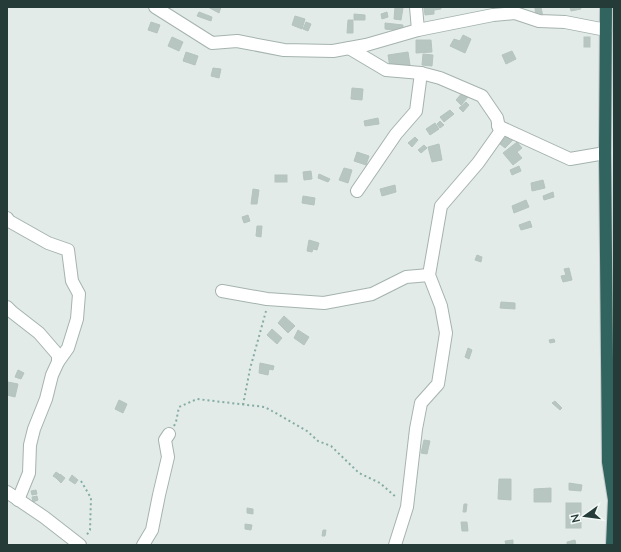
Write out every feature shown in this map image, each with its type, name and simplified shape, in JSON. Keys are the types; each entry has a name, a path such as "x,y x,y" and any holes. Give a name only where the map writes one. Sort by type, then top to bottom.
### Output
{"highway":[{"path":"606,7 605,153 610,274 608,462 614,500 612,545"}],"street":[{"path":"155,7 212,43 237,41 284,50 333,51 366,45 418,30 493,14 514,13 539,21 565,22 606,30"},
{"path":"416,7 418,30"},
{"path":"349,48 386,70 421,73 440,78 482,96 497,118 500,132 478,163 441,206 429,275 441,306 446,333 438,384 421,403 416,429 407,507 395,545"},
{"path":"357,191 396,134 416,111 421,73"},
{"path":"498,126 570,159 605,153"},
{"path":"7,218 9,222 36,235 48,243 68,250 72,281 79,294 77,319 68,348 58,362 52,375 46,399 34,429 30,445 29,473 18,500"},
{"path":"222,291 270,299 324,303 372,294 406,277 429,275"},
{"path":"7,307 39,333 58,355 58,362"},
{"path":"143,545 152,530 168,457 165,440 169,434"},
{"path":"7,492 82,542"}],"path":[{"path":"243,405 250,369 270,299"},
{"path":"169,434 176,422 179,408 196,400 265,407 307,431 318,441 331,446 359,473 380,483 399,499"},
{"path":"81,481 91,498 90,530 82,542"}],"building":[{"path":"208,7 221,7 219,13"},
{"path":"395,7 403,8 401,20 394,19"},
{"path":"424,7 441,7 441,9 434,10 434,14 425,15"},
{"path":"541,7 543,17 536,18 535,8"},
{"path":"570,7 580,7 581,9 571,11"},
{"path":"199,12 212,17 211,21 197,16"},
{"path":"387,12 388,17 382,19 381,14"},
{"path":"354,14 365,15 365,20 354,20"},
{"path":"295,16 305,19 302,29 292,25"},
{"path":"348,20 353,20 353,33 347,33"},
{"path":"151,22 160,25 157,33 148,30"},
{"path":"306,22 311,24 308,31 303,29"},
{"path":"385,23 403,25 403,31 385,29"},
{"path":"463,35 471,39 465,53 450,46 454,39 460,41"},
{"path":"172,37 183,42 179,51 168,46"},
{"path":"584,37 590,37 590,47 584,47"},
{"path":"416,40 431,40 432,52 416,53"},
{"path":"512,51 516,59 506,64 502,55"},
{"path":"186,52 198,56 195,65 183,61"},
{"path":"408,52 410,65 390,68 388,55"},
{"path":"423,54 433,55 432,66 422,65"},
{"path":"213,68 221,69 219,78 211,76"},
{"path":"352,88 363,89 362,100 351,99"},
{"path":"463,92 468,97 461,105 456,100"},
{"path":"466,102 469,105 463,112 459,108"},
{"path":"450,110 454,114 444,122 440,117"},
{"path":"378,118 379,124 365,126 364,121"},
{"path":"440,121 444,125 440,128 437,124"},
{"path":"435,123 439,129 430,135 426,129"},
{"path":"507,135 513,140 505,148 500,144"},
{"path":"415,137 418,140 412,147 408,143"},
{"path":"517,142 522,148 517,152 522,158 513,165 503,153"},
{"path":"439,144 442,160 432,162 428,147"},
{"path":"424,145 427,148 421,153 418,150"},
{"path":"357,152 369,156 366,165 354,161"},
{"path":"519,166 521,171 512,175 510,170"},
{"path":"344,168 352,170 348,183 339,180"},
{"path":"311,171 312,179 304,180 303,172"},
{"path":"319,174 330,179 328,182 318,178"},
{"path":"275,175 287,175 287,182 275,182"},
{"path":"543,180 545,188 532,191 531,183"},
{"path":"395,185 396,192 382,196 380,189"},
{"path":"253,189 259,190 257,204 251,204"},
{"path":"553,192 554,197 544,200 543,196"},
{"path":"303,196 315,198 314,205 302,203"},
{"path":"526,200 529,207 514,213 512,206"},
{"path":"248,215 250,221 244,223 242,217"},
{"path":"530,221 532,227 521,230 519,225"},
{"path":"257,226 262,226 261,237 256,236"},
{"path":"309,240 319,243 317,250 313,249 312,252 307,251"},
{"path":"477,255 482,257 481,262 475,260"},
{"path":"569,268 572,280 563,282 561,276 566,275 564,269"},
{"path":"501,302 515,303 515,309 500,308"},
{"path":"284,316 295,326 288,333 278,323"},
{"path":"272,329 282,338 277,344 267,335"},
{"path":"298,330 309,337 304,345 294,338"},
{"path":"554,339 555,342 550,343 549,340"},
{"path":"468,348 472,350 469,359 465,357"},
{"path":"260,363 274,366 273,370 269,369 268,375 259,373"},
{"path":"18,370 24,373 21,379 15,377"},
{"path":"8,382 18,384 15,397 7,395"},
{"path":"119,400 127,404 123,413 115,409"},
{"path":"555,401 562,408 560,410 552,403"},
{"path":"424,440 430,441 427,454 421,453"},
{"path":"56,472 59,474 56,478 53,476"},
{"path":"60,474 65,478 61,483 56,478"},
{"path":"72,475 78,480 75,484 69,480"},
{"path":"499,479 511,479 511,500 498,499"},
{"path":"569,483 582,485 581,491 569,490"},
{"path":"551,488 551,502 534,502 534,489"},
{"path":"36,490 37,494 32,495 31,491"},
{"path":"37,496 38,500 33,502 32,497"},
{"path":"566,503 581,503 581,528 566,528"},
{"path":"464,504 467,504 466,512 463,512"},
{"path":"247,508 253,509 253,514 247,513"},
{"path":"461,522 467,522 468,531 462,531"},
{"path":"245,524 252,525 251,530 245,529"},
{"path":"323,530 326,530 325,536 322,536"},
{"path":"513,540 513,545 506,545 505,541"},
{"path":"575,540 576,545 567,545 567,542"}]}
